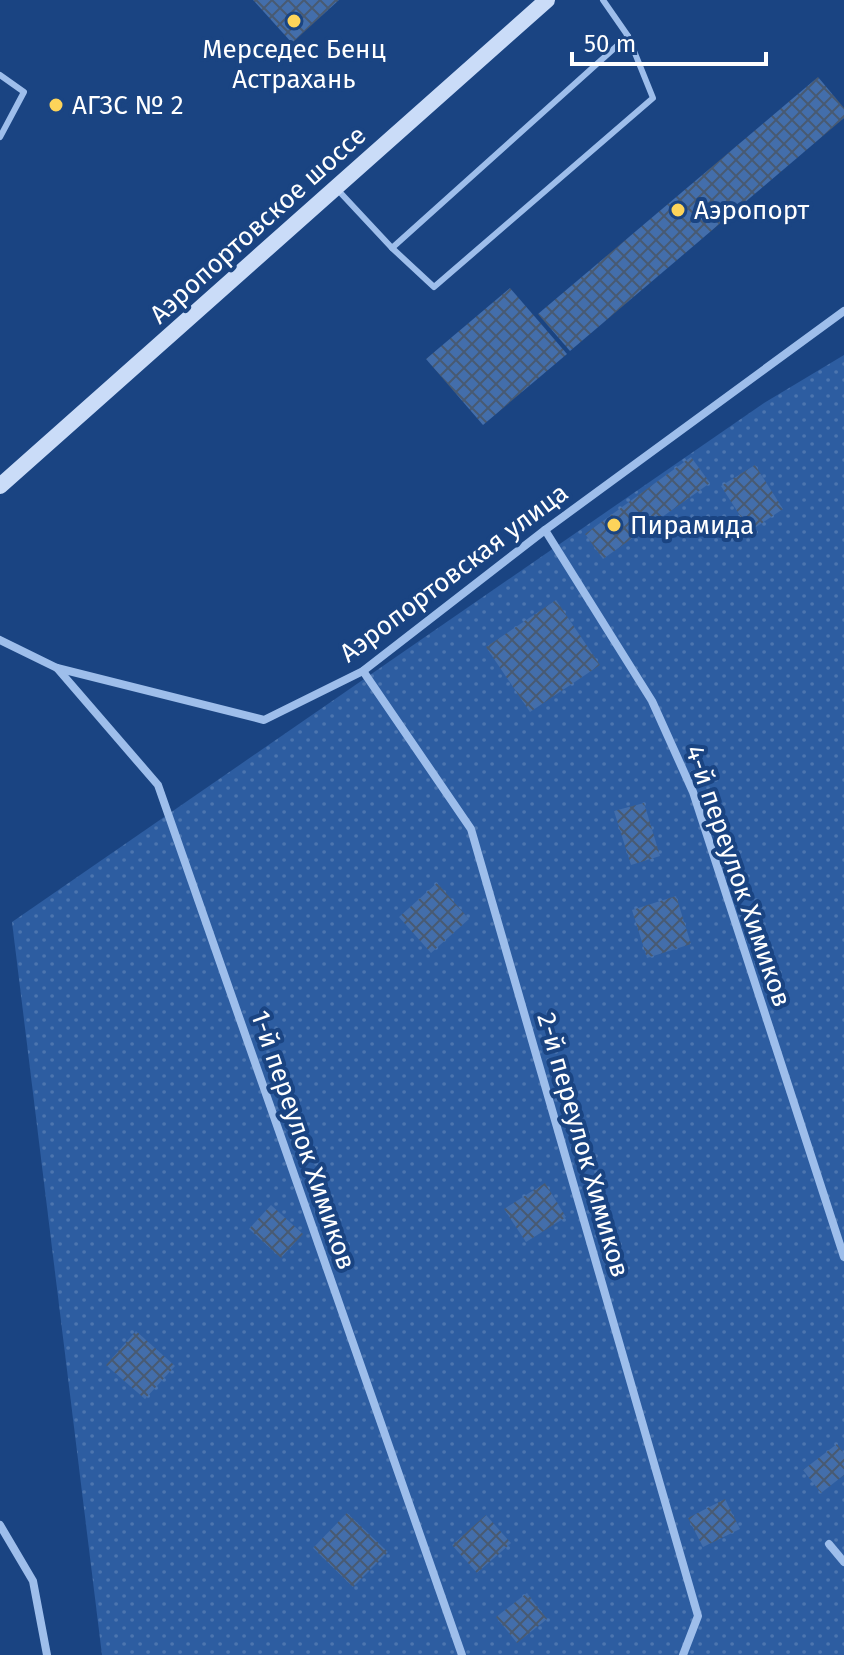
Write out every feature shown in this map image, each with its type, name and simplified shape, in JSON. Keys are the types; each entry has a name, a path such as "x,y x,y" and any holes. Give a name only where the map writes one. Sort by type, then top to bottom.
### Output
{"main road":[{"name":"Аэропортовское шоссе","path":"0,486 547,0"}],"street":[{"name":"Аэропортовская улица","path":"0,640 57,668 264,720 363,671 545,530 844,311"},
{"name":"4-й переулок Химиков","path":"545,530 652,701 693,792 844,1257"},
{"name":"1-й переулок Химиков","path":"57,668 158,785 462,1655"},
{"name":"2-й переулок Химиков","path":"363,671 471,829 698,1616 683,1655"},
{"path":"0,1525 33,1581 47,1655"},
{"path":"829,1544 844,1562"}],"lane":[{"path":"336,188 392,248 434,287 653,98 628,36 603,0"},
{"path":"392,248 628,36"},
{"path":"0,75 24,92 0,137"}],"shaded area":[{"path":"844,355 844,1655 102,1655 12,922 764,403"}],"building":[{"name":"Мерседес Бенц Астрахань","path":"253,0 339,0 292,43"},
{"path":"818,77 844,108 844,118 570,351 538,314"},
{"path":"510,288 567,354 483,425 426,359"},
{"path":"691,457 710,483 603,559 585,534"},
{"path":"755,465 783,509 750,531 721,486"},
{"path":"556,600 600,665 530,712 486,647"},
{"path":"644,803 660,856 631,865 614,811"},
{"path":"437,883 469,919 431,953 399,917"},
{"path":"676,896 691,944 647,958 632,910"},
{"path":"545,1183 566,1217 526,1242 504,1209"},
{"path":"271,1205 303,1234 281,1258 249,1229"},
{"path":"136,1331 175,1366 145,1399 106,1365"},
{"path":"837,1444 844,1454 844,1475 821,1493 803,1470"},
{"path":"725,1499 740,1529 703,1547 688,1518"},
{"path":"347,1513 388,1552 353,1587 313,1548"},
{"path":"486,1515 511,1543 477,1573 452,1545"},
{"path":"527,1593 547,1619 517,1643 496,1617"}],"place":[{"name":"Мерседес Бенц Астрахань","path":"294,21"},
{"name":"АГЗС № 2","path":"56,105"},
{"name":"Аэропорт","path":"678,210"},
{"name":"Пирамида","path":"614,525"}]}
